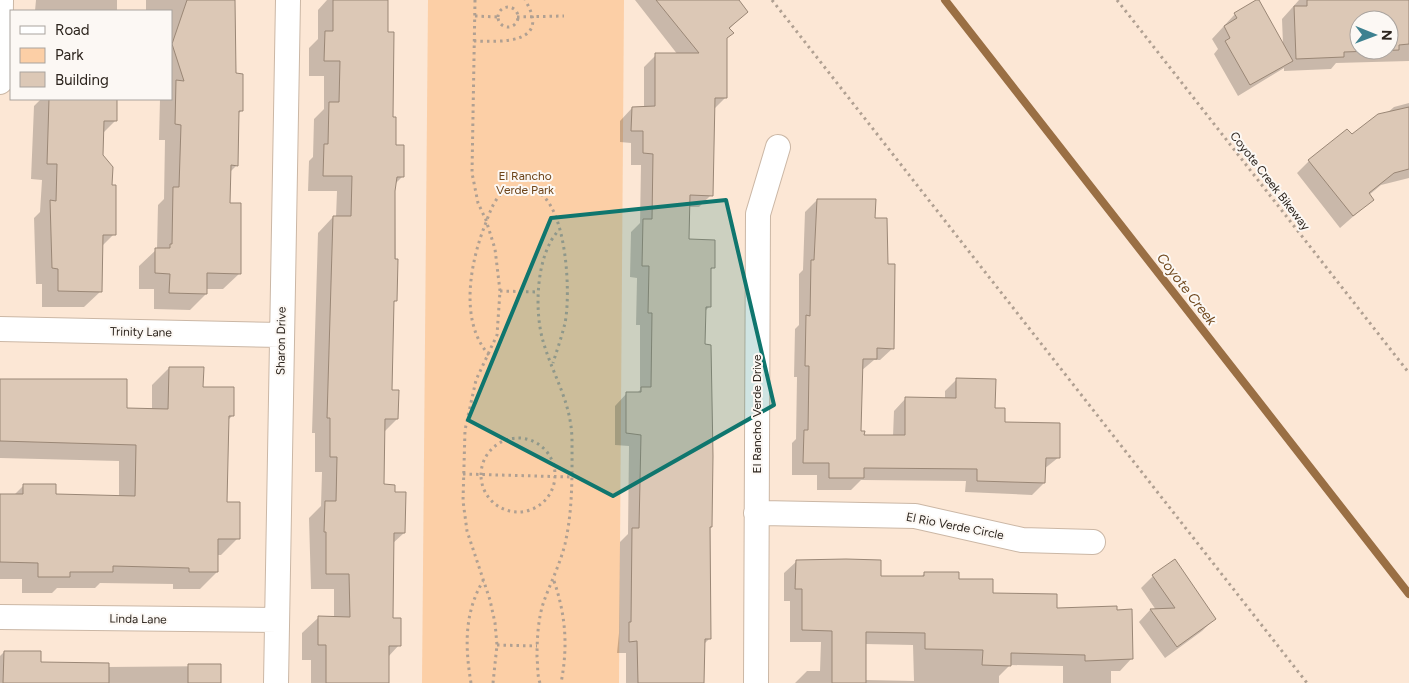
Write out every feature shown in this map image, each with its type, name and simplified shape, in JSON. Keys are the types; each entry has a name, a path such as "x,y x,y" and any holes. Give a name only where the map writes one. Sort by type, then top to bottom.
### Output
{"street":[{"path":"0,82 1,0"},
{"name":"Sharon Drive","path":"276,683 288,0"},
{"name":"El Rancho Verde Drive","path":"756,683 758,214 778,147"},
{"name":"Trinity Lane","path":"0,329 281,335"},
{"name":"El Rio Verde Circle","path":"756,513 915,516 1022,540 1093,542"},
{"name":"Linda Lane","path":"0,617 277,620"}],"path":[{"path":"475,0 472,173 478,203 486,220 495,249 500,291 497,335 476,380 465,430 463,501 466,530 490,600 497,646 493,683"},
{"path":"474,41 510,42 518,40 526,34 532,26 532,17 531,10 525,0"},
{"path":"772,0 1307,683"},
{"name":"Coyote Creek Bikeway","path":"1117,0 1409,374"},
{"path":"506,7 515,11 517,17 516,23 508,27 502,25 498,17 506,7"},
{"path":"475,16 498,17"},
{"path":"517,17 564,16"},
{"path":"489,355 480,345 469,292 472,266 494,201 507,190 526,187 541,194 552,208 566,256 565,322 553,364"},
{"path":"540,683 537,646 544,602 554,580 571,512 571,433 567,400 543,341 538,292 541,265 550,239 559,230"},
{"path":"500,291 538,292"},
{"path":"519,437 531,439 541,445 554,464 556,476 548,498 529,511 517,512 506,510 496,505 485,491 481,475 482,463 488,452 496,444 507,439 519,437"},
{"path":"464,474 572,477"},
{"path":"471,683 467,656 468,629 473,598 483,580"},
{"path":"554,580 561,602 567,633 561,683"},
{"path":"497,646 537,646"}],"highlighted area":[{"path":"726,200 774,405 613,496 468,420 551,218"}],"green space":[{"name":"El Rancho Verde Park","path":"428,0 624,0 619,683 422,683"}],"building":[{"path":"187,0 235,0 236,73 243,74 243,111 239,111 238,166 231,165 230,203 241,203 241,274 207,273 207,294 169,293 170,274 155,273 155,248 170,248 170,244 172,244 173,187 179,187 181,125 175,124 176,80 184,81 172,44"},
{"path":"333,0 388,0 388,32 394,32 393,117 396,117 396,145 404,145 404,177 397,177 395,191 395,259 398,259 397,301 394,301 392,390 399,390 398,419 385,419 384,484 395,485 395,492 406,492 405,533 394,533 393,618 401,618 401,646 389,646 389,683 326,683 326,645 318,645 318,616 350,617 349,574 326,574 326,532 324,532 325,501 336,501 337,457 330,457 330,418 327,418 333,216 351,216 352,176 323,176 324,144 328,144 329,102 339,102 340,61 324,61 325,31 333,31"},
{"path":"656,0 739,0 748,12 729,28 734,33 727,38 727,98 715,98 713,196 690,195 689,239 715,240 715,268 711,268 711,307 706,307 705,344 711,345 713,456 712,527 710,527 711,639 705,639 704,683 638,683 637,641 629,642 632,528 639,528 641,435 626,433 626,392 641,392 641,387 651,387 652,313 648,313 649,266 642,266 643,219 652,219 653,154 643,153 643,131 631,131 632,107 655,106 655,53 699,53"},
{"path":"1259,0 1293,61 1250,85 1225,41 1230,38 1224,26 1237,18 1234,13"},
{"path":"1307,0 1409,0 1409,44 1399,45 1399,10 1349,10 1349,52 1344,52 1344,57 1296,59 1294,6 1307,6"},
{"path":"49,100 117,100 117,121 104,121 103,155 113,167 112,185 116,185 116,235 103,235 102,292 58,291 58,269 52,268 50,200 56,201 57,164 47,164"},
{"path":"1409,107 1409,169 1394,173 1369,193 1374,200 1353,216 1308,160 1347,129 1352,134 1378,114"},
{"path":"817,199 876,199 875,218 887,218 888,264 895,264 894,349 877,348 877,359 863,359 861,431 865,431 864,435 905,435 905,397 956,398 956,378 996,379 995,408 1005,408 1005,422 1060,423 1060,458 1046,458 1045,483 977,481 977,469 864,468 864,478 829,478 829,463 803,463 804,430 808,430 809,366 805,366 806,315 810,316 811,260 814,260"},
{"path":"169,367 204,367 203,387 234,387 234,416 229,416 227,502 240,502 240,539 218,539 218,572 189,572 189,568 113,566 113,572 70,572 70,577 38,577 38,563 0,562 0,494 23,494 23,484 56,484 56,494 135,496 136,445 0,441 0,379 127,379 127,408 168,409"},
{"path":"1175,559 1216,619 1177,647 1150,609 1175,608 1152,575"},
{"path":"796,560 881,560 881,576 924,576 924,572 959,572 959,579 993,579 993,593 1057,594 1057,608 1117,606 1117,610 1132,609 1133,659 1085,661 1085,655 1011,653 1011,666 982,665 983,650 925,649 925,633 866,632 866,683 832,683 832,631 802,630 802,589 795,589"},
{"path":"4,651 41,651 41,662 109,663 109,683 3,683"},
{"path":"188,664 221,664 221,683 188,683"}],"waterway":[{"name":"Coyote Creek","path":"945,0 1409,594"}]}
